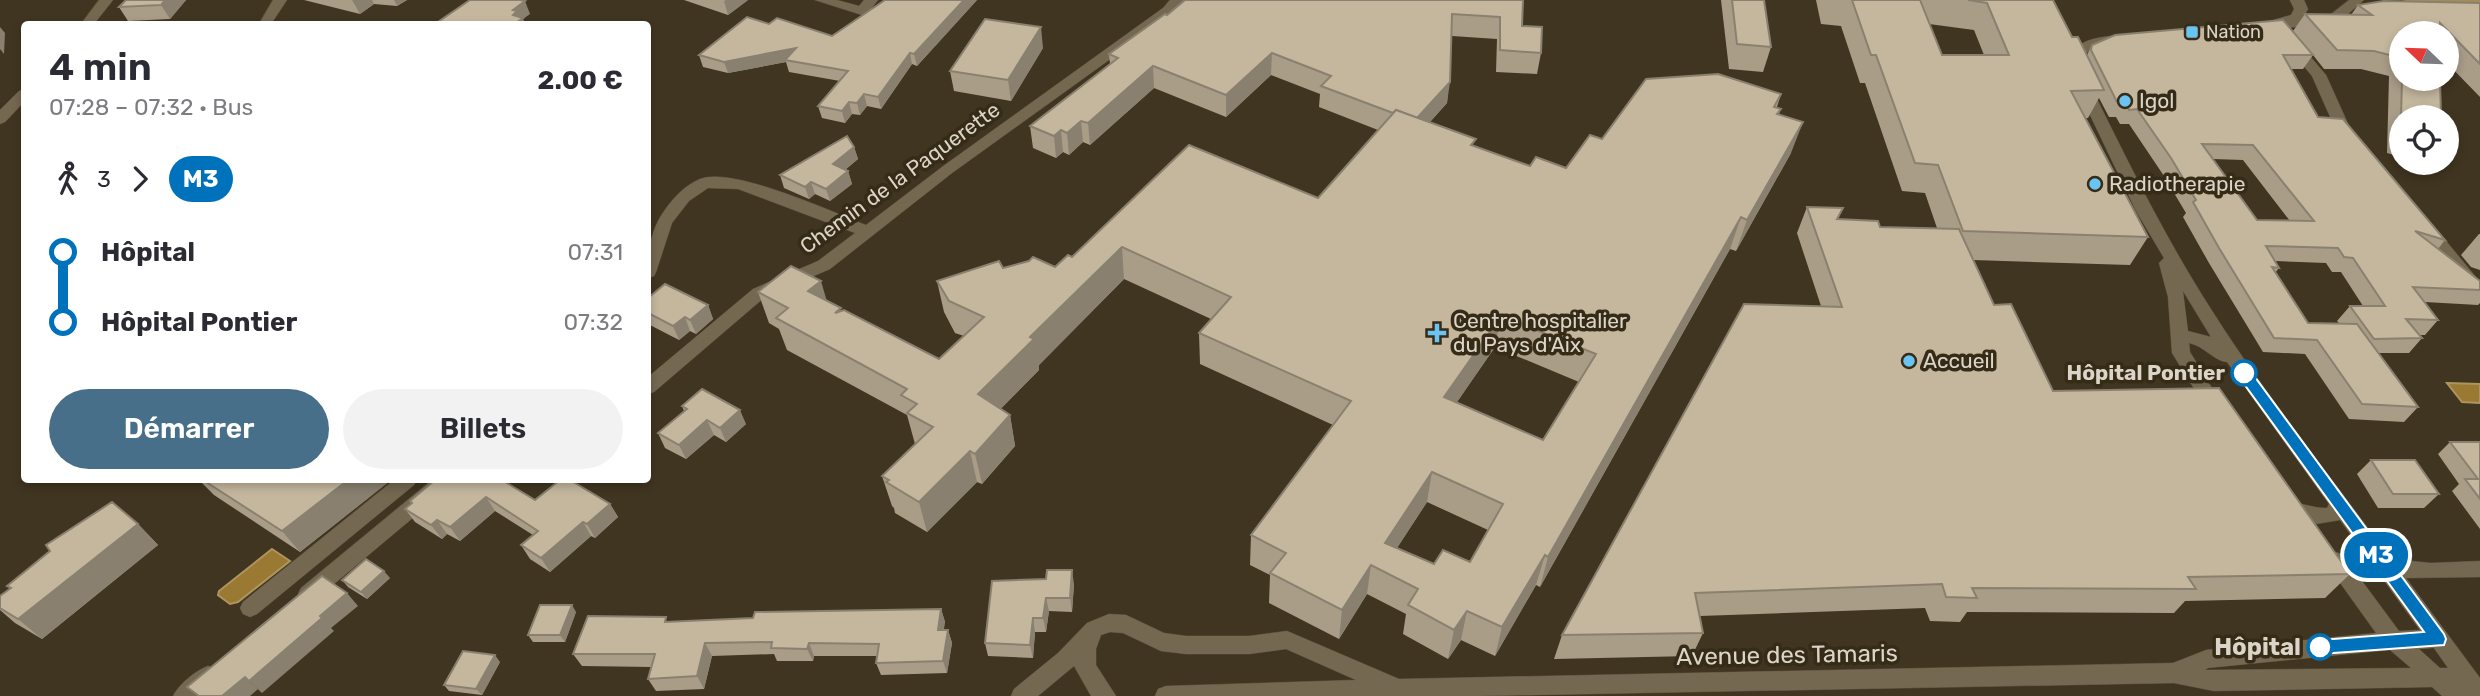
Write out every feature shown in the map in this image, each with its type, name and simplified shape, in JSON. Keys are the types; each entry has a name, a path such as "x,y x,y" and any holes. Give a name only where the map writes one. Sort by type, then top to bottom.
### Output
{"main road":[{"path":"2410,0 2428,4 2478,0"}],"street":[{"path":"89,21 106,0"},
{"path":"267,21 280,0"},
{"path":"822,0 862,11 871,0"},
{"name":"Chemin de la Paquerette","path":"651,384 759,293 824,265 867,230 1126,43 1168,11 1177,0"},
{"path":"2278,26 2296,18 2301,9 2297,0"},
{"path":"2398,9 2428,4"},
{"path":"2247,28 2335,18 2358,7"},
{"path":"2278,26 2319,75 2342,128 2359,148"},
{"path":"2142,37 2092,42 2082,46 2075,54 2073,65 2144,211 2197,301 2272,410 2438,639 2462,686"},
{"path":"0,119 21,97"},
{"path":"651,263 664,222 683,197 705,183 740,184 867,230"},
{"path":"2419,220 2480,293"},
{"path":"2162,242 2176,297 2181,353 2224,419"},
{"path":"2180,336 2201,338 2211,343 2223,354 2256,402 2272,410"},
{"path":"250,608 403,483"},
{"path":"289,609 441,483"},
{"path":"2340,504 2333,516 2323,518 2309,517 2284,503 2347,574 2394,640 2438,677 2480,695"},
{"path":"2383,565 2404,571 2425,572 2480,569"},
{"name":"Avenue des Tamaris","path":"1094,629 1109,623 1126,624 1161,642 1186,645 1249,645 1287,640 1401,690"},
{"path":"1022,696 1066,660 1094,629"},
{"path":"1094,629 1085,645 1083,661 1089,680 1105,696"},
{"name":"Avenue des Tamaris","path":"2174,673 2206,659 2394,640 2438,639"},
{"path":"184,696 226,661"},
{"name":"Avenue des Tamaris","path":"1166,696 1401,690 1520,691 2174,673 2214,681 2438,677"}],"shaded area":[{"path":"2447,383 2480,384 2480,403 2462,402"},
{"path":"272,549 290,561 238,602 230,604 218,595 219,591"}],"building":[{"path":"126,0 165,0 161,5 119,7"},
{"path":"470,0 525,1 513,10 517,11 513,15 523,18 518,21 439,21"},
{"path":"885,0 964,0 914,54 910,53 878,97 864,94 857,103 849,102 842,111 818,106 848,71 785,60 796,48 724,62 699,55 747,17 769,24 777,18 832,36"},
{"path":"1185,0 1523,0 1522,26 1542,27 1541,53 1500,50 1500,17 1452,14 1450,82 1417,118 1396,110 1393,113 1321,86 1331,76 1272,53 1226,95 1153,66 1088,123 1081,121 1067,133 1061,130 1054,136 1030,126 1118,58 1109,54"},
{"path":"1732,0 1764,0 1771,47 1737,44"},
{"path":"1852,0 1920,0 1942,55 2009,55 1987,3 1968,0 2053,0 2072,37 2078,37 2104,90 2071,91 2148,237 1963,231 1938,165 1915,163 1876,55 1871,55"},
{"path":"2384,1 2480,3 2480,64 2459,42 2459,21 2389,21 2389,55 2374,51 2337,50 2305,14 2372,15 2358,5"},
{"path":"985,19 1041,27 1008,80 950,71"},
{"path":"2283,20 2313,55 2283,55 2318,117 2343,119 2445,240 2415,231 2480,281 2480,290 2413,287 2438,320 2406,319 2422,338 2374,339 2350,306 2385,306 2353,258 2344,257 2338,248 2266,246 2279,268 2272,267 2308,323 2357,324 2418,407 2362,404 2317,340 2274,338 2219,248 2193,202 2196,200 2171,158 2137,109 2129,110 2125,102 2117,102 2091,50 2092,45 2115,35","holes":["2202,144 2253,145 2314,221 2257,220"]},
{"path":"1718,74 1781,94 1774,107 1781,109 1777,114 1803,122 1747,220 1741,217 1548,557 1545,555 1502,627 1467,611 1454,630 1408,605 1418,589 1371,565 1342,610 1270,573 1286,553 1251,535 1351,401 1199,333 1231,297 1122,247 1030,337 1034,339 978,394 1010,415 975,454 970,451 919,502 886,482 889,480 882,476 933,427 907,413 917,404 901,395 907,389 776,318 788,308 758,292 791,266 821,281 808,291 841,308 835,313 844,310 939,359 984,317 949,301 937,281 999,261 1003,268 1029,261 1033,257 1055,267 1068,255 1072,257 1189,145 1318,198 1396,110 1476,139 1471,145 1530,166 1536,157 1566,168 1590,135 1602,139 1646,79","holes":["1501,316 1596,354 1543,440 1444,397","1432,472 1503,504 1470,562 1443,550 1434,564 1385,543"]},
{"path":"2402,91 2440,91 2441,105 2401,105"},
{"path":"847,136 854,147 833,164 848,171 826,189 811,182 805,187 780,175"},
{"path":"1807,207 1843,208 1837,219 1878,221 1880,227 1959,229 1994,305 2011,304 2053,391 2219,388 2350,574 2188,577 2196,589 1972,588 1977,598 1946,597 1942,584 1695,593 1703,633 1562,635 1744,304 1842,307"},
{"path":"665,284 708,305 690,320 685,317 673,326 651,315 651,296"},
{"path":"702,389 740,410 720,428 707,420 679,445 658,433 687,409 682,406"},
{"path":"2450,442 2480,442 2480,499 2465,479 2478,479"},
{"path":"2371,460 2415,460 2439,494 2393,494"},
{"path":"208,483 344,483 282,531"},
{"path":"431,483 507,483 535,500 556,483 575,483 610,504 587,524 583,522 541,558 521,545 538,531 486,497 450,527 437,520 431,525 405,509 412,503 410,501"},
{"path":"112,502 138,524 18,619 0,608 0,596 11,588 7,586 50,551 46,545"},
{"path":"366,559 384,571 361,592 342,580"},
{"path":"1047,570 1072,570 1070,598 1046,598 1043,618 1033,618 1030,645 985,643 992,581 1046,579"},
{"path":"322,576 347,593 249,681 245,677 222,696 199,696 187,687"},
{"path":"540,605 572,605 560,635 528,635"},
{"path":"941,609 938,630 948,630 943,661 876,663 879,644 809,643 807,649 771,648 772,642 705,643 697,676 648,679 655,654 573,654 588,616 666,617 665,622 753,618 755,612"},
{"path":"463,651 495,655 476,689 444,685"}],"bus line":[{"name":"M3","path":"2244,373 2438,639 2320,647"}],"place":[{"name":"Nation","path":"2192,32"},
{"name":"Igol","path":"2125,101"},
{"name":"Radiotherapie","path":"2095,184"},
{"name":"Centre hospitalier du Pays d'Aix","path":"1437,333"},
{"name":"Accueil","path":"1909,361"},
{"name":"Hôpital Pontier","path":"2244,373"},
{"name":"Hôpital","path":"2320,647"}]}
